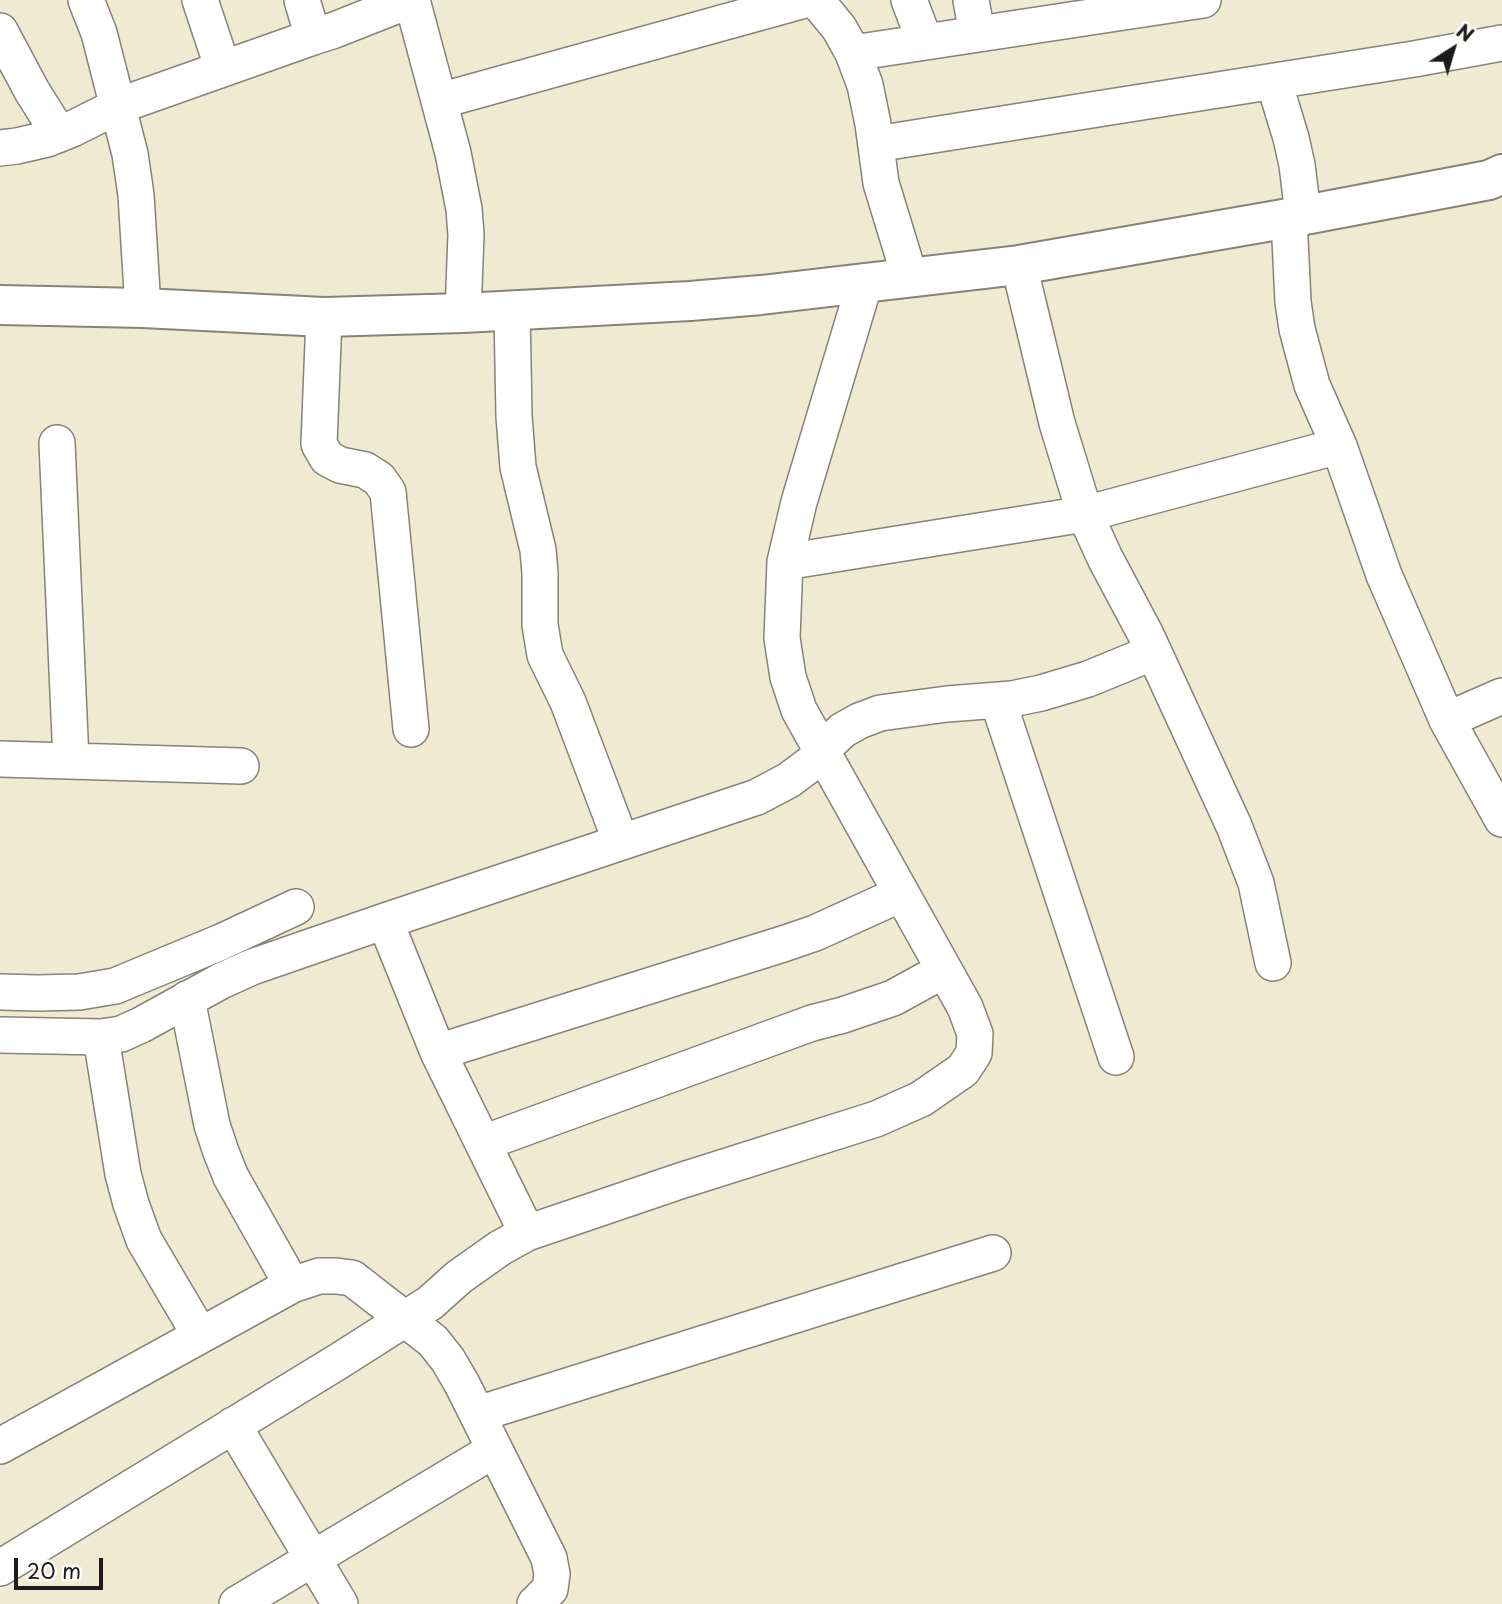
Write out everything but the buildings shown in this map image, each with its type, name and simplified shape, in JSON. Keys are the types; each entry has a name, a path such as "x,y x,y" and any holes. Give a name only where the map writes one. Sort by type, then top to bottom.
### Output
{"highway":[{"path":"0,305 324,317 512,311 761,295 1019,264 1498,178"}],"street":[{"path":"86,0 99,33 130,154 136,195 143,309"},
{"path":"200,0 223,69"},
{"path":"302,0 313,37"},
{"path":"0,148 47,139 118,106 412,0 460,184 466,235 463,313"},
{"path":"439,101 805,0"},
{"path":"816,0 839,28 853,53 864,85 881,183 910,278"},
{"path":"909,0 925,42"},
{"path":"971,0 977,34"},
{"path":"853,53 977,34 1087,9 1203,0"},
{"path":"0,31 59,134"},
{"path":"876,144 1274,82 1502,43"},
{"path":"1274,82 1297,165 1293,302 1297,329 1312,385 1339,446 1384,575 1447,720 1502,820"},
{"path":"1019,264 1057,423 1085,514 1154,652 1245,852 1256,883 1273,963"},
{"path":"0,1568 339,1361 430,1303 500,1248 527,1233 876,1119 921,1100 963,1070 974,1052 975,1034 965,1007 799,710 788,677 782,638 785,562 799,502 865,282"},
{"path":"512,311 518,467 538,550 540,625 545,655 572,711 621,842"},
{"path":"324,317 319,444 327,458 340,465 365,470 379,479 388,492 411,729"},
{"path":"57,443 71,761"},
{"path":"785,562 1085,514 1339,446"},
{"path":"0,1035 102,1037 121,1034 252,967 385,920 757,797 789,780 813,762 843,730 880,713 947,704 998,701 1041,693 1088,679 1154,652"},
{"path":"1447,720 1502,696"},
{"path":"998,701 1116,1057"},
{"path":"0,759 241,766"},
{"path":"438,1052 786,943 815,933 901,894"},
{"path":"0,992 79,992 115,986 296,907"},
{"path":"385,920 438,1052 527,1233"},
{"path":"482,1143 812,1023 893,998 944,970"},
{"path":"187,999 212,1125 221,1152 231,1177 292,1285"},
{"path":"102,1037 123,1174 131,1204 144,1240 200,1335"},
{"path":"478,1414 993,1253"},
{"path":"0,1446 292,1285 319,1276 352,1278 433,1341 448,1360 478,1414 549,1558 552,1574 550,1589 535,1604"},
{"path":"233,1425 340,1604"},
{"path":"237,1604 495,1450"}]}
